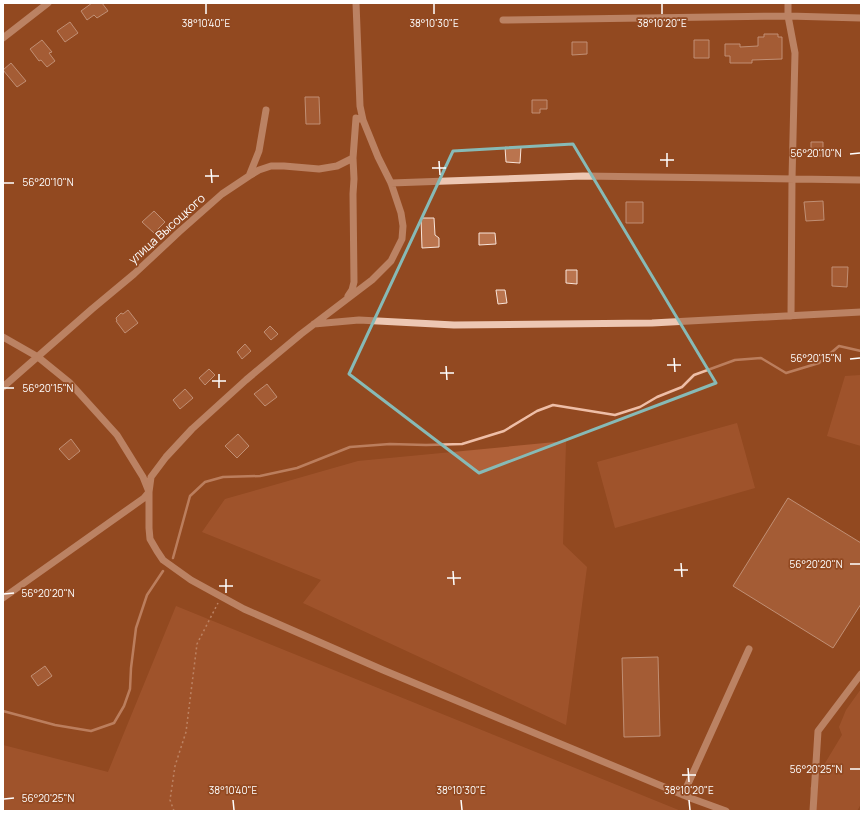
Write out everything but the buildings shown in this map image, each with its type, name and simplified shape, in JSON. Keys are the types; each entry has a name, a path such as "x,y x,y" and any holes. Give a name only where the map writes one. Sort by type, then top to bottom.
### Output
{"street":[{"path":"3,38 48,3"},
{"path":"356,3 360,106 363,120 378,157 391,183 401,213 403,226 402,239 391,261 372,280 345,299 246,380 192,429 166,457 151,477 149,492 150,539 163,560 191,580 244,609 370,664 684,795 726,811"},
{"path":"788,3 788,16 795,53 791,316"},
{"path":"503,20 788,16 861,18"},
{"path":"249,176 259,151 266,110"},
{"path":"345,299 352,290 354,282 353,158 356,118 363,120"},
{"name":"улица Высоцкого","path":"3,387 134,274 222,194 249,176 259,170 271,166 320,169 337,166 353,158"},
{"path":"391,183 583,176 861,180"},
{"path":"314,324 358,320 454,325 652,323 861,312"},
{"path":"3,337 38,357 70,383 117,435 143,477 149,492"},
{"path":"3,598 144,498 149,492"},
{"path":"684,795 749,649"},
{"path":"813,811 818,731 861,674"}],"path":[{"path":"174,811 170,800 175,766 186,732 197,644 221,596"}],"highlighted area":[{"path":"573,144 716,383 479,473 349,374 453,151"}],"shaded area":[{"path":"861,375 861,446 827,436 845,376"},
{"path":"737,423 755,488 615,528 597,462"},
{"path":"566,441 563,544 587,567 566,725 303,603 321,580 202,532 225,499 358,461"},
{"path":"176,606 681,811 3,811 3,745 108,772"},
{"path":"861,689 861,804 857,811 814,811 810,788 842,735 839,727 846,710"}],"waterway":[{"path":"173,558 190,496 205,482 223,477 260,476 297,468 350,447 390,444 462,444 504,431 537,411 553,405 615,415 640,407 657,397 682,387 694,375 735,360 761,358 786,373 819,363 839,346 861,351"},
{"path":"3,711 55,725 91,731 114,723 124,706 130,689 136,628 147,595 163,571"}]}
